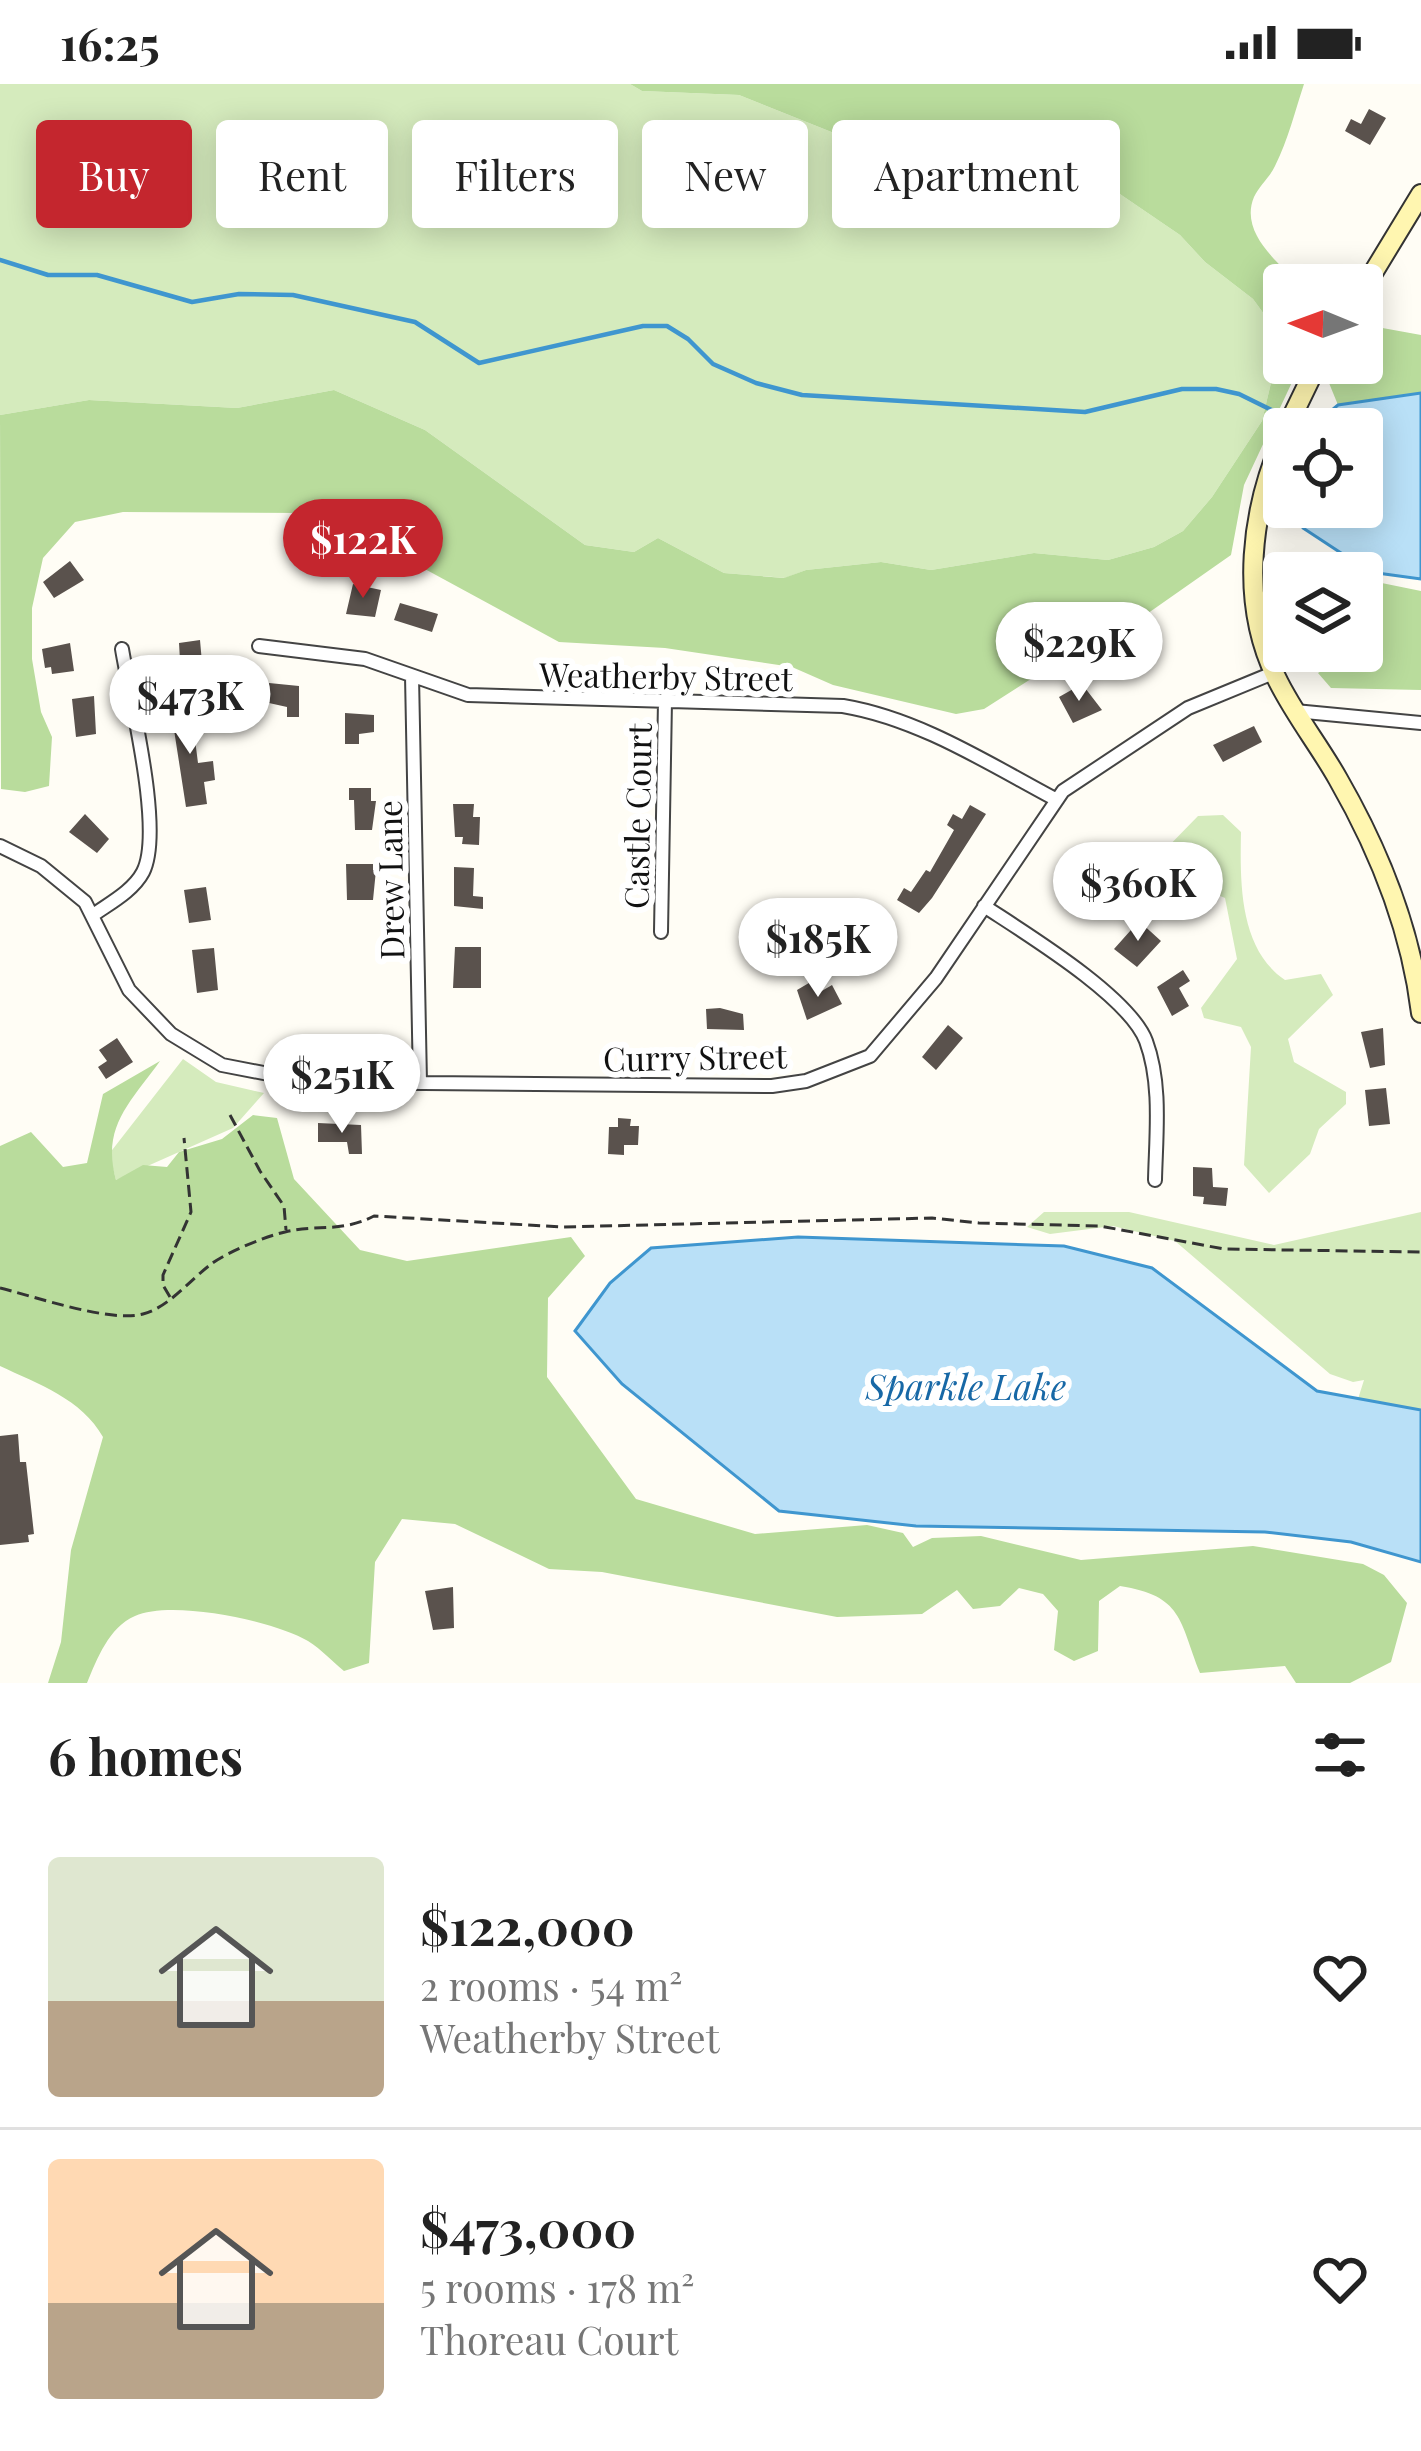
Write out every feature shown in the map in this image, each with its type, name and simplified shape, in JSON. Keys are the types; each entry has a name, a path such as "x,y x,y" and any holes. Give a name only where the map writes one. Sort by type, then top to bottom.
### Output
{"street":[{"path":"1378,264 1421,194"},
{"path":"1263,501 1254,536 1253,597 1274,673 1376,852 1415,948 1421,1013"},
{"name":"Weatherby Street","path":"260,646 365,659 468,695 504,699 843,706 880,712 1057,800"},
{"path":"0,846 41,866 86,902 93,915 127,891 142,873 151,823 122,649"},
{"name":"Curry Street","path":"93,915 112,962 140,1003 172,1034 222,1065 310,1082 772,1086 806,1081 870,1056 936,978 1057,800 1098,765 1188,708 1274,673"},
{"name":"Drew Lane","path":"412,676 420,1083"},
{"name":"Castle Court","path":"661,932 664,701"},
{"path":"1295,711 1421,723"},
{"path":"984,906 1091,982 1145,1037 1157,1107 1155,1180"}],"path":[{"path":"230,1115 284,1206 286,1231"},
{"path":"171,1298 163,1275 191,1212 184,1138"},
{"path":"0,1288 49,1305 142,1315 228,1253 286,1231 325,1231 357,1225 374,1216 563,1227 932,1218 1100,1226 1224,1249 1421,1252"}],"green space":[{"path":"0,84 630,84 642,91 739,95 802,120 642,120 642,228 808,228 808,123 832,132 832,228 1120,228 1120,194 1180,235 1205,262 1253,299 1263,313 1263,384 1271,384 1262,421 1212,497 1183,531 1154,547 1108,560 1034,553 931,570 881,562 806,570 785,578 724,573 658,538 634,552 585,545 425,430 334,390 237,408 89,400 0,415"},
{"path":"630,84 1304,84 1280,156 1256,193 1251,210 1256,235 1279,264 1263,264 1263,313 1180,235 1120,194 1120,120 832,120 832,132 739,95 642,91"},
{"path":"1383,328 1421,335 1421,393 1338,405 1329,384 1383,384"},
{"path":"1271,384 1291,384 1280,408 1265,408"},
{"path":"334,390 425,430 585,545 634,552 658,538 724,573 784,578 806,570 881,562 931,570 1034,553 1108,560 1154,547 1183,531 1212,497 1263,417 1263,444 1244,485 1231,555 1134,623 1081,647 984,709 956,714 833,685 792,667 665,648 559,642 423,568 304,513 123,512 75,522 43,558 32,608 32,659 41,712 52,737 49,786 25,792 1,789 0,415 89,400 237,408"},
{"path":"1383,583 1421,591 1421,690 1331,688 1318,673 1383,672"},
{"path":"1223,815 1241,832 1245,913 1259,951 1285,980 1321,974 1333,995 1288,1039 1294,1062 1346,1092 1346,1104 1319,1129 1310,1154 1269,1193 1244,1165 1251,1047 1241,1027 1204,1018 1201,1008 1237,959 1225,898 1201,888 1166,904 1137,909 1113,897 1091,864 1113,857 1157,858 1198,816"},
{"path":"183,1059 216,1082 264,1093 233,1128 116,1180 109,1154"},
{"path":"160,1061 129,1102 116,1129 112,1161 116,1180 143,1165 167,1167 179,1152 222,1139 253,1115 277,1118 294,1179 360,1250 407,1261 571,1237 585,1256 548,1298 547,1377 636,1499 755,1534 867,1525 903,1533 913,1547 932,1538 981,1536 1081,1560 1253,1546 1363,1564 1384,1575 1407,1603 1391,1662 1350,1683 1296,1683 1285,1666 1200,1673 1176,1613 1156,1596 1120,1586 1099,1601 1098,1651 1074,1661 1054,1650 1058,1611 1043,1594 1019,1588 1000,1606 973,1609 957,1590 922,1614 837,1617 602,1572 549,1569 455,1524 402,1519 375,1562 369,1663 344,1671 313,1644 248,1620 197,1611 152,1611 118,1628 87,1683 48,1683 61,1642 71,1550 103,1437 71,1403 0,1366 0,1146 31,1132 63,1167 87,1163 103,1094"},
{"path":"1044,1212 1129,1212 1274,1245 1421,1212 1421,1410 1358,1399 1364,1380 1353,1382 1330,1374 1175,1241 1113,1226 1050,1234 1027,1227"}],"water":[{"path":"1421,393 1421,579 1383,574 1383,552 1340,552 1303,528 1383,528 1383,408 1334,408"},
{"name":"Sparkle Lake","path":"798,1237 1064,1246 1152,1268 1317,1391 1421,1410 1421,1562 1351,1542 1265,1532 916,1526 779,1511 622,1384 575,1331 610,1283 651,1248"}],"building":[{"path":"1369,109 1386,118 1370,145 1345,131 1351,119 1361,124"},
{"path":"70,561 84,580 54,598 43,582"},
{"path":"353,584 381,590 375,617 346,614"},
{"path":"400,603 438,614 432,632 394,620"},
{"path":"200,640 203,674 181,678 179,643"},
{"path":"70,643 74,671 52,674 51,667 45,668 42,649"},
{"path":"269,683 299,686 299,717 287,717 287,707 269,703"},
{"path":"1082,684 1102,710 1073,723 1059,697"},
{"path":"94,696 96,734 76,737 72,699"},
{"path":"190,701 198,763 213,761 215,780 204,782 207,804 186,807 170,704"},
{"path":"345,713 374,715 374,732 359,734 359,744 345,744"},
{"path":"1254,726 1262,742 1223,762 1213,745"},
{"path":"349,788 371,788 371,801 376,801 372,830 355,830"},
{"path":"453,804 474,804 473,817 480,817 479,845 462,844 463,837 455,837"},
{"path":"970,805 986,814 932,898 919,913 897,900 904,888 911,892 926,870 930,872 954,830 947,825 953,814 962,819"},
{"path":"85,814 109,839 97,853 69,832"},
{"path":"346,864 373,864 373,900 347,900"},
{"path":"454,867 474,868 473,896 483,897 483,909 454,906"},
{"path":"206,887 211,920 189,923 184,890"},
{"path":"1139,921 1161,941 1137,967 1114,949"},
{"path":"455,947 481,947 481,988 453,988"},
{"path":"214,948 218,990 197,993 192,950"},
{"path":"1183,970 1190,981 1179,988 1189,1006 1172,1016 1157,987"},
{"path":"814,980 820,992 832,985 842,1004 807,1020 797,990"},
{"path":"706,1009 743,1014 744,1030 707,1029"},
{"path":"948,1025 963,1038 936,1070 922,1057"},
{"path":"1383,1028 1385,1065 1370,1068 1361,1032"},
{"path":"117,1038 133,1062 106,1079 98,1067 107,1061 99,1050"},
{"path":"1386,1088 1390,1124 1369,1126 1365,1090"},
{"path":"618,1118 631,1119 630,1126 639,1126 638,1145 624,1145 624,1155 608,1154 609,1127 618,1127"},
{"path":"318,1123 361,1125 362,1154 349,1154 347,1142 318,1142"},
{"path":"1193,1167 1212,1168 1213,1187 1228,1188 1226,1206 1203,1204 1204,1197 1193,1196"},
{"path":"18,1434 34,1534 28,1535 29,1542 0,1545 0,1436"},
{"path":"453,1587 454,1628 433,1630 425,1591"}],"waterway":[{"path":"0,260 48,275 97,275 192,302 239,294 293,295 415,322 479,363 643,326 667,326 713,364 756,383 802,395 1085,412 1182,389 1216,389 1268,408"}]}
